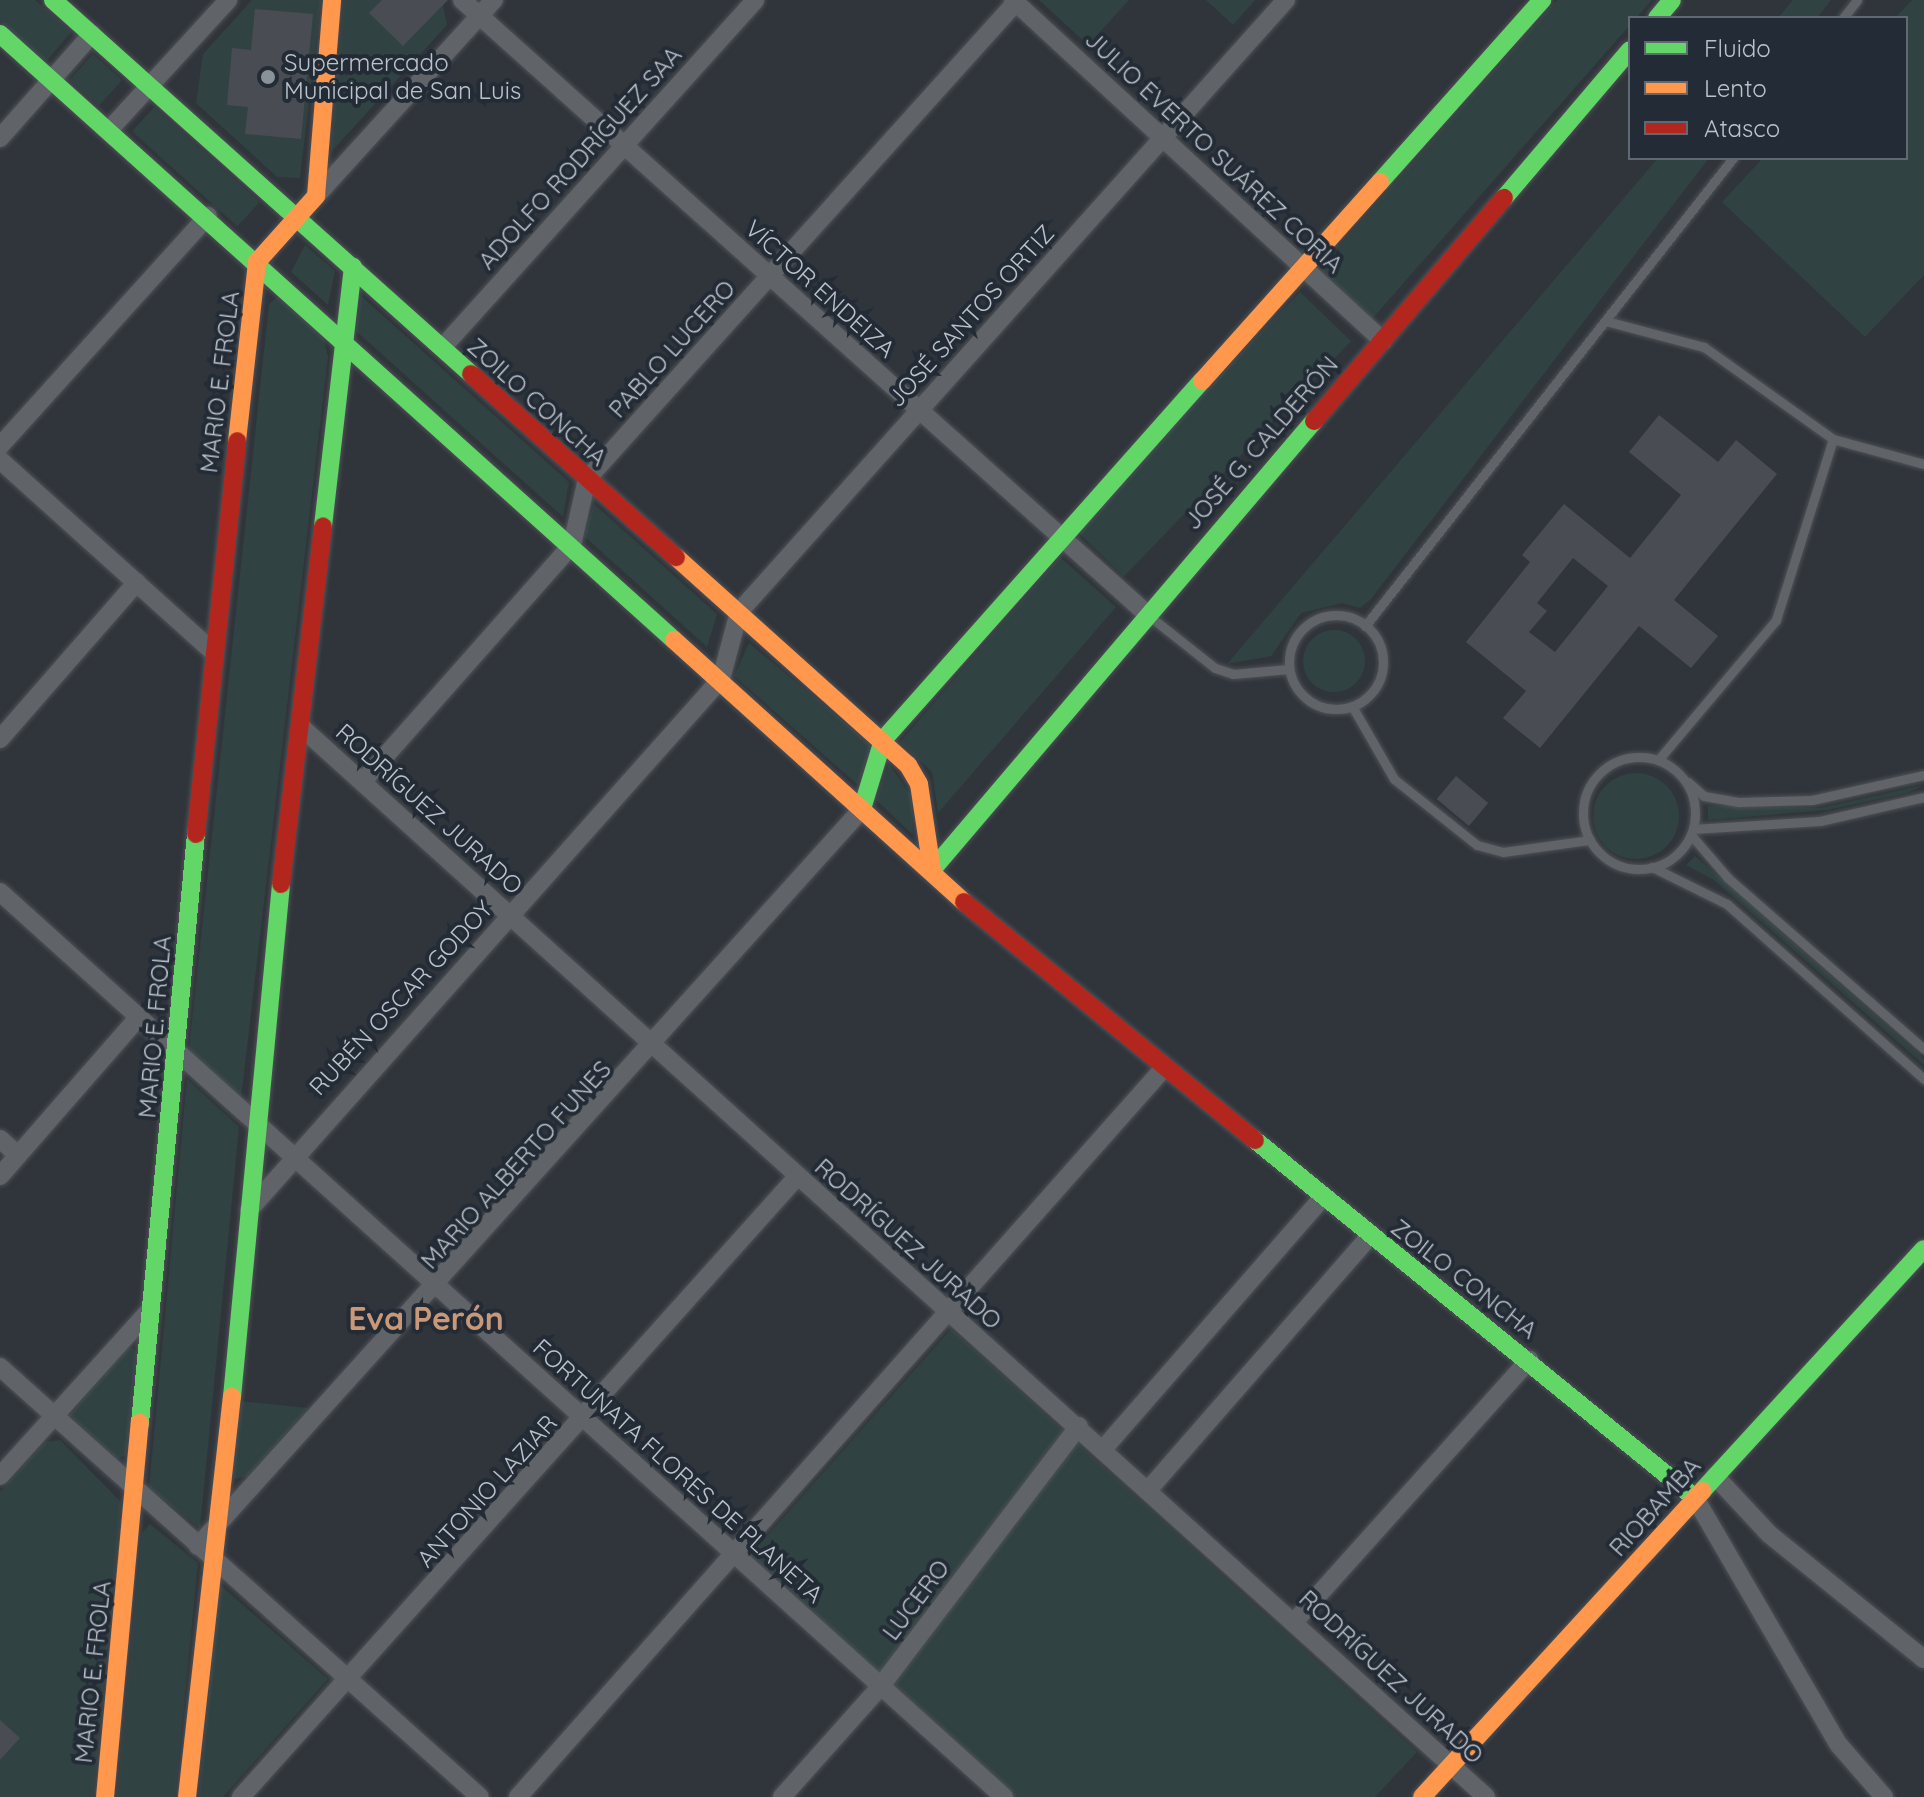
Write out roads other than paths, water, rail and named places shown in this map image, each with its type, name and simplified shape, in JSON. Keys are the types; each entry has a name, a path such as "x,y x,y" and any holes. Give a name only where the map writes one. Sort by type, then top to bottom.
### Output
{"street":[{"name":"ZOILO CONCHA","path":"53,0 883,740 919,784 932,870"},
{"path":"110,129 228,0"},
{"path":"316,196 332,0"},
{"name":"VÍCTOR ENDEIZA","path":"462,0 1064,535 1146,613"},
{"path":"257,262 494,0"},
{"name":"ADOLFO RODRÍGUEZ SAA","path":"442,348 622,144 755,0"},
{"name":"JOSÉ SANTOS ORTIZ","path":"721,679 739,612 1286,0"},
{"path":"862,809 883,740 1542,0"},
{"path":"1659,16 1672,0"},
{"name":"JULIO EVERTO SUÁREZ CORIA","path":"1014,1 1383,341"},
{"name":"PABLO LUCERO","path":"364,780 572,545 587,479 1014,1"},
{"name":"ZOILO CONCHA","path":"0,34 208,216 932,870 1163,1069 1529,1360 1695,1498 1839,1745 1884,1797"},
{"path":"0,138 92,34"},
{"name":"JOSÉ G. CALDERÓN","path":"932,870 1146,613 1628,52"},
{"path":"0,446 208,216"},
{"name":"MARIO E. FROLA","path":"105,1797 178,1050 213,652 257,262"},
{"path":"187,1797 214,1560 222,1524 254,1121 353,267"},
{"path":"0,460 213,652"},
{"path":"0,739 137,582"},
{"name":"RUBÉN OSCAR GODOY","path":"249,1210 289,1156 511,915 721,679"},
{"name":"RODRÍGUEZ JURADO","path":"300,726 364,780 947,1312 1105,1447 1486,1797"},
{"name":"MARIO ALBERTO FUNES","path":"198,1546 222,1524 439,1287 862,809"},
{"name":"FORTUNATA FLORES DE PLANETA","path":"0,892 138,1018 178,1050 289,1156 439,1287 1004,1797"},
{"path":"0,1176 138,1018"},
{"path":"518,1797 1163,1069"},
{"path":"0,1139 18,1155"},
{"name":"ANTONIO LAZIAR","path":"241,1797 585,1419 797,1177"},
{"path":"1105,1447 1322,1198"},
{"path":"1150,1488 1370,1236"},
{"name":"RIOBAMBA","path":"1422,1797 1924,1249"},
{"path":"0,1476 151,1309"},
{"path":"1295,1621 1529,1360"},
{"path":"0,1367 480,1797"},
{"name":"LUCERO","path":"782,1797 880,1687 1079,1426"},
{"path":"1715,1476 1769,1534 1924,1659"}],"lane":[{"path":"1845,16 1857,0"},
{"path":"1365,626 1731,160"},
{"path":"1606,321 1704,347 1833,439 1924,464"},
{"path":"1658,760 1776,620 1833,439"},
{"path":"1146,613 1215,668 1233,674 1289,669"},
{"path":"1339,616 1365,626 1380,649 1380,677 1352,706 1312,703 1289,669 1293,642 1312,621 1339,616"},
{"path":"1352,706 1394,779 1477,845 1503,852 1590,840"},
{"path":"1684,778 1694,803 1692,832 1675,856 1652,867 1624,867 1590,840 1584,807 1596,777 1625,759 1658,760 1684,778 1704,796 1739,802 1812,800 1924,775"},
{"path":"1692,832 1820,821 1924,797"},
{"path":"1692,832 1728,878 1924,1049"},
{"path":"1652,867 1727,904 1924,1079"}],"place":[{"name":"Supermercado Municipal de San Luis","path":"268,77"}],"district":[{"name":"Eva Perón","path":"426,1318"}]}
